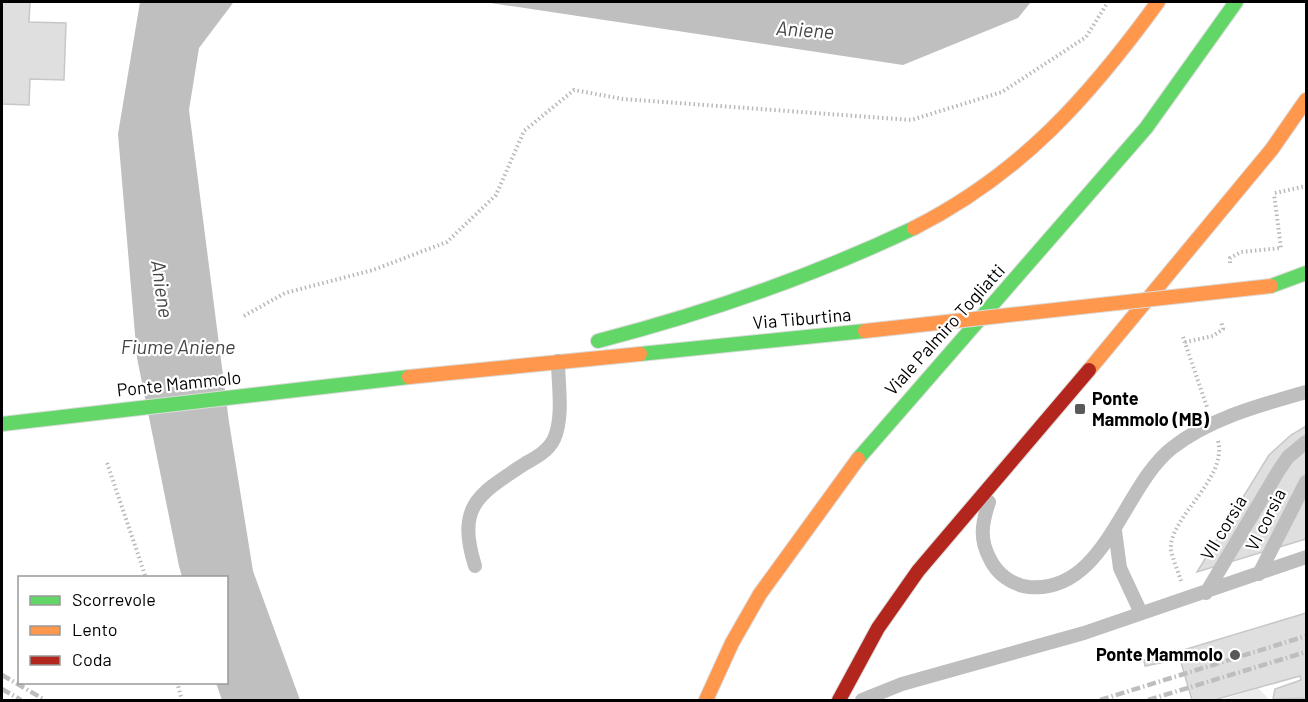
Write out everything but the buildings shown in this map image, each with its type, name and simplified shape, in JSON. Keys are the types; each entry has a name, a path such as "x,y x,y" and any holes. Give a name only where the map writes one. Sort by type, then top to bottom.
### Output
{"main road":[{"path":"473,371 581,345 705,310 883,245 941,214 993,181 1058,126 1104,74 1158,2"},
{"name":"Viale Palmiro Togliatti","path":"706,700 732,643 760,594 862,453 1146,128 1236,2"},
{"path":"839,700 858,660 897,600 925,563 1227,205 1306,100"},
{"path":"1271,285 1306,273"},
{"name":"Via Tiburtina","path":"301,388 558,360 866,331 1306,281"},
{"name":"Ponte Mammolo","path":"2,423 301,388"}],"lane":[{"path":"1271,285 1306,291"},
{"path":"475,566 467,532 472,508 487,491 543,453 554,439 558,428 558,360"},
{"path":"1003,473 990,499 983,521 982,542 992,563 1000,573 1016,584 1043,587 1065,579 1087,563 1115,531 1131,498 1148,472 1186,438 1230,417 1306,392"},
{"name":"VII corsia","path":"1206,592 1288,457 1306,442"},
{"name":"VI corsia","path":"1259,574 1306,482"},
{"path":"1115,531 1120,568 1141,614"},
{"path":"862,700 902,684 1062,640 1306,557"}],"path":[{"path":"244,316 285,293 374,270 447,242 496,195 524,131 574,90 623,99 910,120 1002,92 1086,37 1108,2"},
{"path":"1267,202 1274,193 1306,186"},
{"path":"1231,291 1230,258 1241,252 1281,248 1274,193"},
{"path":"1221,261 1228,253"},
{"path":"1209,413 1184,339 1213,336 1224,329 1222,321 1214,320"},
{"path":"1187,599 1171,548 1177,531 1218,464 1217,437"},
{"path":"107,463 145,576"},
{"path":"178,684 182,700"}],"shaded area":[{"path":"1258,688 1270,700 1221,700"}],"water":[{"name":"Fiume Aniene","path":"140,2 239,2 233,3 199,48 189,110 229,422 253,571 300,700 222,700 216,684 228,684 228,576 182,576 179,566 137,358 118,134"},
{"name":"Aniene","path":"484,2 1031,2 1018,18 903,65"}],"railway":[{"path":"1100,700 1306,636"},
{"path":"1148,700 1306,652"},
{"path":"2,675 45,700"},
{"path":"2,689 21,700"}],"traffic: fast":[{"path":"858,459 1146,128 1236,2"},
{"path":"598,341 759,292 837,262 914,228"},
{"path":"1271,286 1306,273"},
{"path":"640,354 865,331"},
{"path":"2,424 409,377"}],"traffic: slow":[{"path":"914,228 952,207 1020,158 1079,101 1158,2"},
{"path":"1089,370 1272,149 1306,100"},
{"path":"865,331 1271,286"},
{"path":"409,377 640,354"},
{"path":"706,700 732,643 760,594 858,459"}],"traffic: jam":[{"path":"839,700 878,628 918,571 1089,370"}],"place":[{"name":"Ponte Mammolo (MB)","path":"1080,409"},
{"name":"Ponte Mammolo","path":"1235,655"}]}
